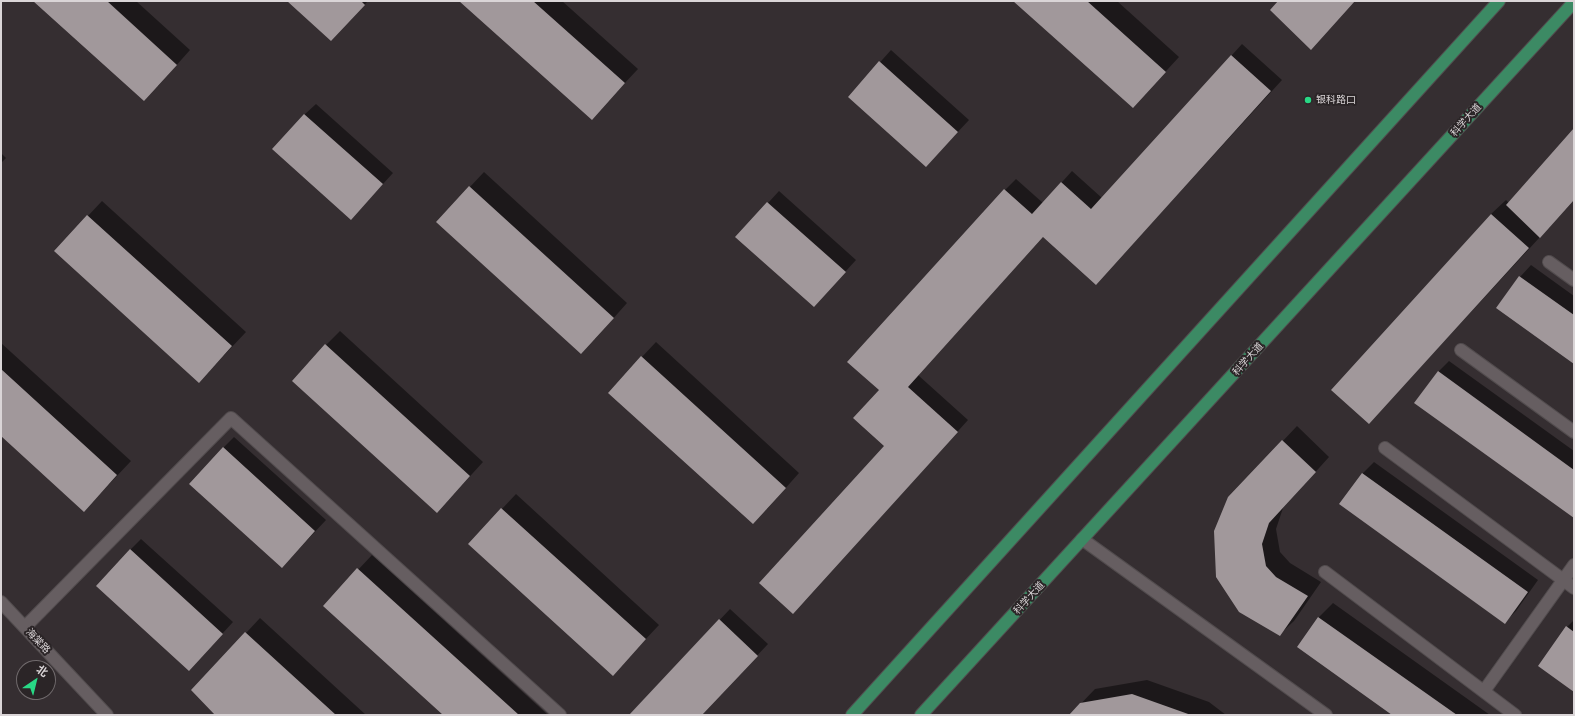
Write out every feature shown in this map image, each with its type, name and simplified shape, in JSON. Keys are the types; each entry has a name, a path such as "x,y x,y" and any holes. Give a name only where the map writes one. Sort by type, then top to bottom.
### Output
{"main road":[{"path":"852,715 1500,1"},
{"name":"科学大道","path":"921,715 1574,2"}],"street":[{"path":"1549,262 1574,280"},
{"path":"1461,350 1574,432"},
{"path":"25,627 231,418 560,715"},
{"path":"1385,448 1574,588"},
{"path":"1082,540 1326,715"},
{"path":"1484,692 1574,565"},
{"path":"1325,572 1516,715"},
{"name":"海棠路","path":"1,602 107,715"}],"building":[{"path":"33,1 107,1 177,65 144,101"},
{"path":"287,1 361,1 365,5 331,41"},
{"path":"459,1 533,1 625,83 592,120"},
{"path":"1013,1 1087,1 1166,72 1133,108"},
{"path":"1278,1 1355,1 1311,50 1270,10"},
{"path":"1231,55 1271,91 1096,285 1043,237 908,387 958,432 793,614 759,583 884,446 853,418 879,390 847,362 1004,189 1032,214 1061,182 1091,209"},
{"path":"879,61 958,132 926,167 848,97"},
{"path":"304,114 383,184 351,220 272,149"},
{"path":"1574,128 1574,200 1540,238 1506,205"},
{"path":"469,186 614,318 581,354 436,222"},
{"path":"767,202 846,272 814,307 735,237"},
{"path":"1491,214 1529,248 1369,424 1331,390"},
{"path":"87,215 232,346 199,383 54,251"},
{"path":"1519,276 1574,315 1574,364 1496,308"},
{"path":"325,344 470,476 437,513 292,381"},
{"path":"641,356 786,488 753,524 608,393"},
{"path":"1,369 117,475 84,512 1,436"},
{"path":"1438,371 1574,470 1574,518 1414,403"},
{"path":"1282,440 1316,472 1269,523 1262,544 1266,566 1276,577 1308,596 1280,636 1239,612 1216,577 1214,531 1228,497"},
{"path":"223,447 315,531 282,568 189,484"},
{"path":"1362,473 1528,592 1505,624 1339,504"},
{"path":"501,508 646,639 613,676 468,544"},
{"path":"130,549 223,634 189,671 96,586"},
{"path":"357,568 519,715 443,715 323,606"},
{"path":"1318,617 1457,715 1392,715 1297,647"},
{"path":"719,619 758,656 702,715 629,715"},
{"path":"1566,626 1574,632 1574,692 1538,666"},
{"path":"245,632 336,715 215,715 191,690"},
{"path":"1132,694 1191,715 1069,715 1080,703"}],"place":[{"name":"银科路口","path":"1308,100"}]}
